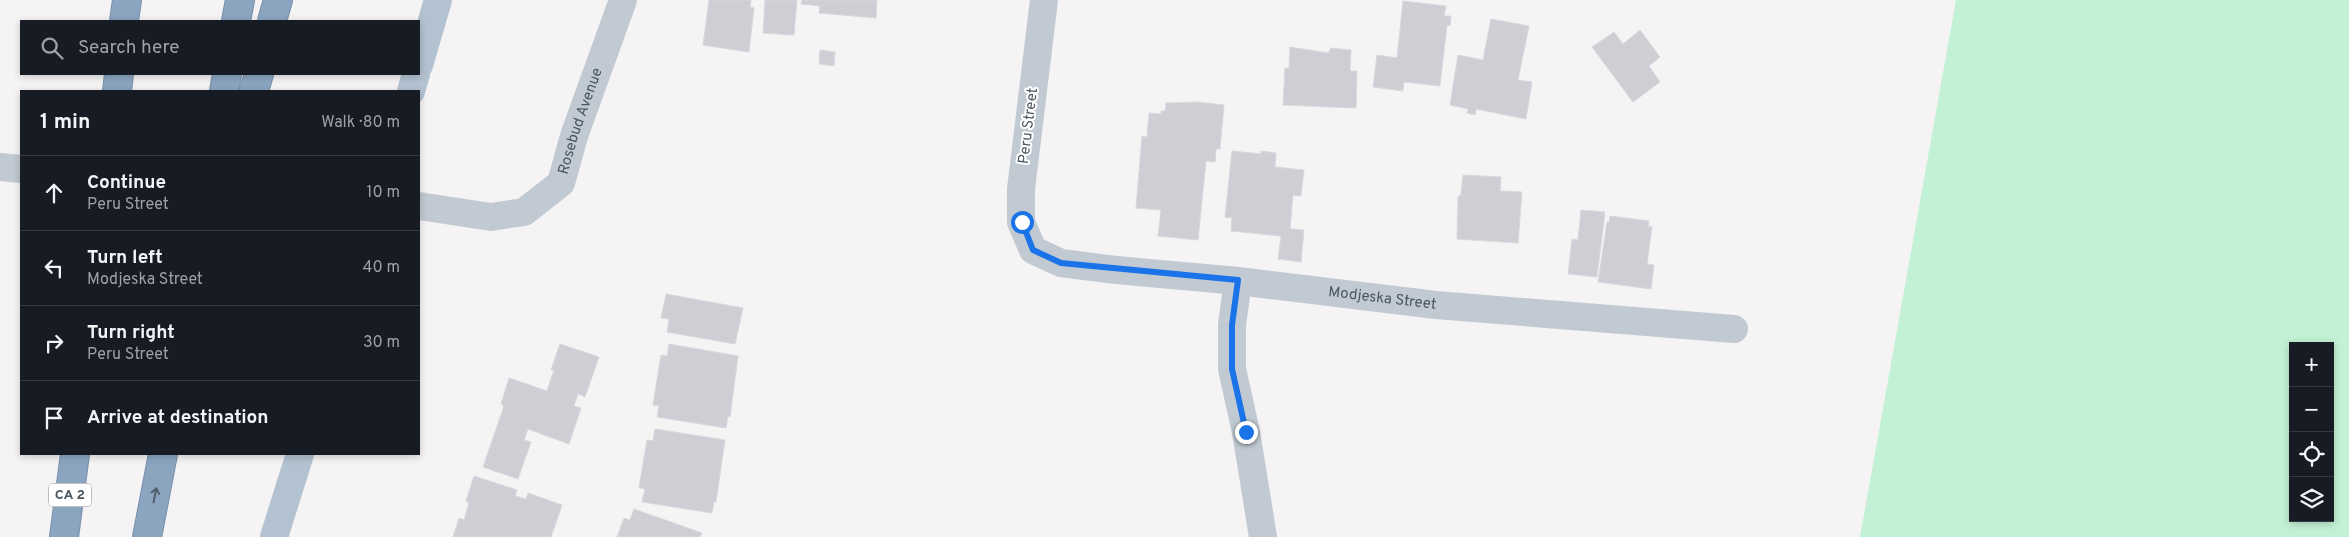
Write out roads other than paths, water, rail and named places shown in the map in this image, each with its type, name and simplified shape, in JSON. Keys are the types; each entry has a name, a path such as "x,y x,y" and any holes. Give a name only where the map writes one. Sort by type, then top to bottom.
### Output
{"highway":[{"path":"124,20 127,0"},
{"path":"236,20 240,0"},
{"path":"272,20 278,0"},
{"path":"117,90 119,75"},
{"path":"224,90 227,75"},
{"path":"254,90 259,75"},
{"name":"CA 2","path":"64,537 75,455"},
{"path":"147,537 163,455"}],"main road":[{"path":"420,62 438,0"},
{"path":"411,90 416,75"},
{"path":"274,537 300,455"}],"street":[{"name":"Rosebud Avenue","path":"420,206 491,217 524,212 561,183 574,136 623,0"},
{"name":"Peru Street","path":"1033,250 1022,222 1020,189 1044,0"},
{"path":"0,168 20,169"},
{"name":"Modjeska Street","path":"1033,250 1061,263 1238,280 1436,305 1734,329"},
{"path":"1238,280 1232,325 1232,369 1246,432 1263,537"}]}
